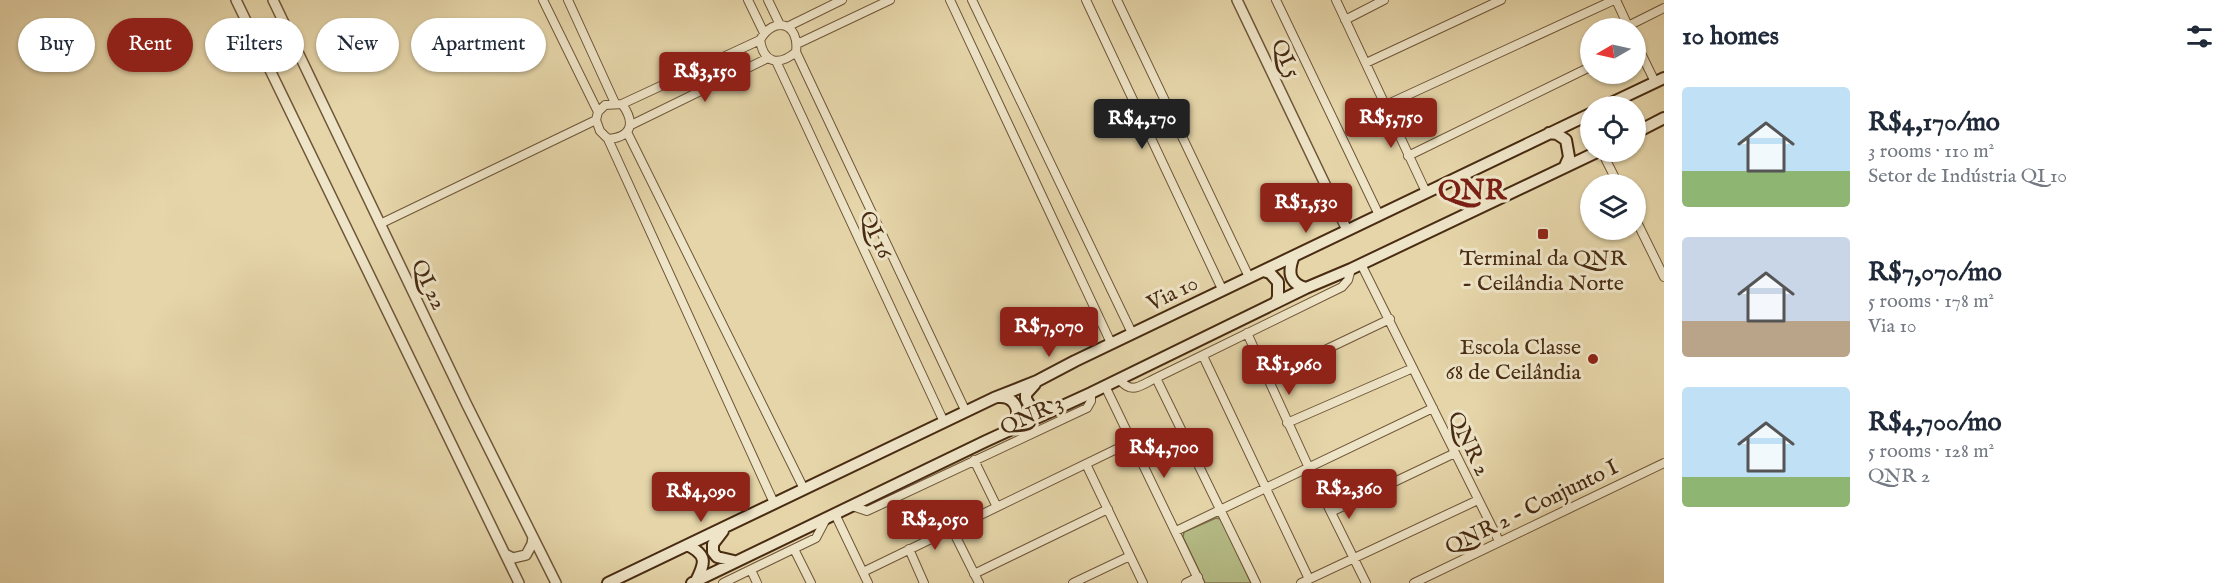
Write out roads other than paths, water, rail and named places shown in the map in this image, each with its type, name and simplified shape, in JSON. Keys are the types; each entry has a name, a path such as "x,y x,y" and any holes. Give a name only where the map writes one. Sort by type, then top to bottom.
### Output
{"main road":[{"path":"1626,96 1659,80"},
{"path":"1646,127 1664,118"},
{"name":"Via 10","path":"608,583 994,398 1037,381 1222,289 1580,119"},
{"path":"1549,134 1557,134 1566,140 1569,157 1565,166"},
{"path":"694,582 1276,302 1351,269 1580,159"},
{"path":"1294,256 1289,273 1292,281 1306,288"},
{"path":"1263,271 1270,273 1278,282 1276,302"},
{"path":"1037,381 1028,390 1027,404 1038,410 1057,408"},
{"path":"986,441 1010,425 1017,416 1016,405 1011,400 1006,397 994,398"},
{"path":"727,526 712,547 717,557 734,561"},
{"path":"687,545 700,553 704,561 694,582"}],"street":[{"path":"236,0 519,583"},
{"name":"QI 22","path":"273,0 556,583"},
{"path":"543,0 597,116 600,131 608,139 774,503"},
{"path":"568,0 619,104 628,112 629,128 804,489"},
{"path":"748,0 762,37 762,50 768,58 776,61 788,59 797,48 890,0"},
{"path":"768,0 785,26 796,35 797,48 966,412"},
{"path":"380,224 597,116 605,105 619,104 762,37 771,28 785,26 842,0"},
{"path":"950,0 1112,343"},
{"path":"972,0 1132,333"},
{"path":"1086,0 1222,289"},
{"path":"1117,0 1249,277"},
{"name":"QI 5","path":"1237,0 1347,230"},
{"path":"1276,0 1379,215"},
{"path":"1336,0 1426,192"},
{"path":"1345,20 1384,0"},
{"path":"1366,63 1501,0"},
{"path":"1386,105 1615,0 1624,18"},
{"path":"1646,18 1664,8"},
{"path":"608,139 618,138 629,128 768,58"},
{"path":"1646,60 1659,80"},
{"name":"QI 16","path":"776,61 944,422"},
{"path":"1408,156 1580,73"},
{"path":"1646,240 1664,277"},
{"name":"QNR 2","path":"1361,264 1499,542"},
{"path":"1119,379 1125,387 1130,389 1203,356 1342,287 1348,280 1351,269"},
{"path":"1266,378 1390,319"},
{"path":"1247,333 1287,423 1366,583"},
{"path":"1203,356 1305,581 1478,500"},
{"path":"1287,423 1413,368"},
{"path":"1156,378 1256,583"},
{"path":"1105,386 1199,580 1186,583"},
{"name":"QNR 3","path":"852,506 867,512 1087,408 1091,401 1091,393"},
{"path":"1176,531 1433,408"},
{"path":"863,572 1131,442"},
{"path":"1331,512 1455,453"},
{"path":"975,460 997,507"},
{"name":"QNR 2 - Conjunto I","path":"1414,583 1664,463"},
{"path":"1086,464 1143,583"},
{"path":"974,574 1108,509"},
{"path":"723,583 816,538 830,517 868,583"},
{"path":"952,529 979,583"},
{"path":"505,554 513,558 526,555 533,537"},
{"path":"794,549 812,583"},
{"path":"909,549 924,583"},
{"path":"1073,583 1130,556"},
{"path":"751,570 757,583"}],"place":[{"name":"Terminal da QNR - Ceilândia Norte","path":"1543,234"},
{"name":"Escola Classe 68 de Ceilândia","path":"1593,359"}],"district":[{"name":"QNR","path":"1472,189"}]}
